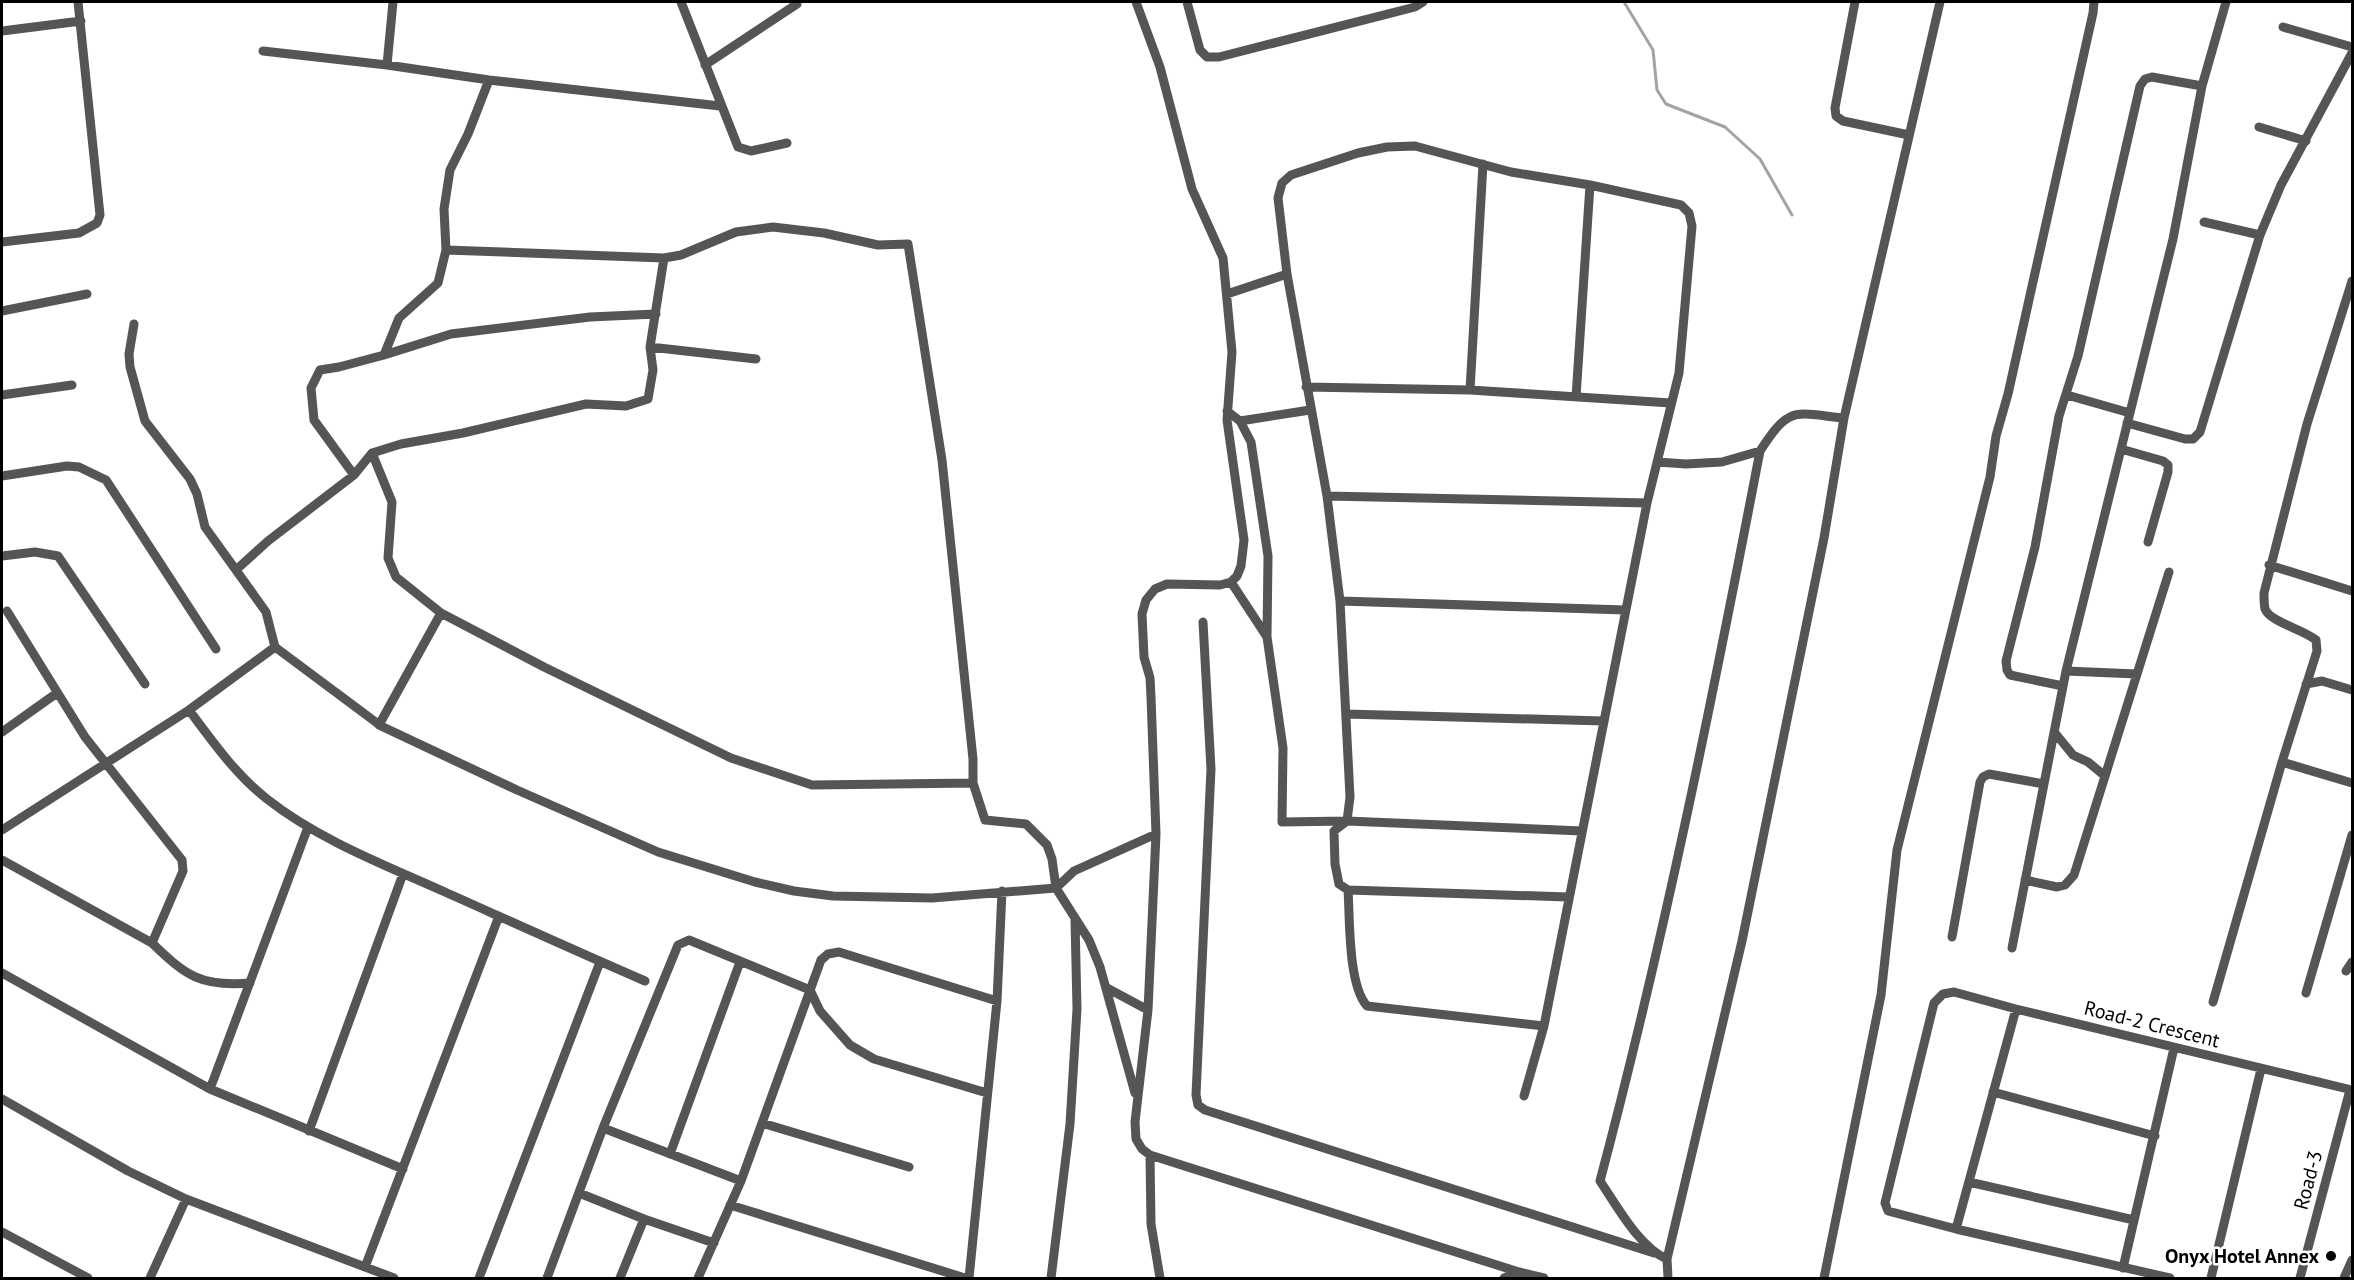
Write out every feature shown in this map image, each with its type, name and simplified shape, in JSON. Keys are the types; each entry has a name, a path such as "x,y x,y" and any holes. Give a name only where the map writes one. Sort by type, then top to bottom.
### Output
{"street":[{"path":"2,242 79,233 97,223 100,215 78,2"},
{"path":"387,66 393,2"},
{"path":"681,2 738,147 751,151 787,143"},
{"path":"1136,2 1160,67 1192,189 1223,258 1232,368 1227,411 1244,540 1238,576 1231,582 1220,585 1167,584 1155,589 1146,600 1142,614 1144,657 1151,697 1156,834 1148,1010 1136,1098 1136,1139 1142,1149 1150,1155 1544,1278"},
{"path":"1187,2 1200,50 1208,57 1219,57 1392,13 1415,7 1423,2"},
{"path":"1855,2 1835,108 1836,116 1843,121 1909,135"},
{"path":"1668,1278 1668,1259 1742,941 1824,538 1844,418 1940,2"},
{"path":"1824,1278 1881,995 1897,850 1990,477 1996,436 2011,383 2094,2"},
{"path":"2012,948 2066,671 2173,239 2202,86 2226,2"},
{"path":"705,65 797,4"},
{"path":"2,31 81,21"},
{"path":"2283,27 2352,47"},
{"path":"263,51 720,106"},
{"path":"2067,395 2185,439 2193,439 2200,432 2260,236 2281,185 2352,53"},
{"path":"2063,686 2010,675 2006,661 2035,547 2059,416 2078,356 2140,86 2145,79 2152,77 2202,86"},
{"path":"384,355 399,318 438,283 447,250 444,209 450,170 468,134 489,80"},
{"path":"2259,127 2306,141"},
{"path":"1524,1096 1544,1026 1624,610 1679,374 1692,226 1689,213 1681,205 1590,185 1511,172 1415,146 1387,147 1358,153 1291,175 1282,183 1278,198 1287,274 1327,496 1340,601 1350,797 1347,821 1334,831 1335,864 1339,884 1348,890 1568,897"},
{"path":"1470,390 1483,164"},
{"path":"1576,397 1590,185"},
{"path":"2204,222 2260,236"},
{"path":"447,250 664,258 681,255 736,232 773,227 878,245 908,244 942,460 973,759 973,783 985,820 1026,825 1047,845 1052,859 1056,888 1089,940 1107,988 1136,1098"},
{"path":"237,569 268,541 354,475 372,453 401,444 463,433 586,404 626,405 648,399 653,370 650,347 664,258"},
{"path":"1227,294 1287,274"},
{"path":"2213,1002 2282,762 2317,651 2316,640 2308,634 2270,616 2265,608 2264,594 2269,566 2310,414 2352,281"},
{"path":"2,311 87,294"},
{"path":"354,475 314,420 311,388 320,370 384,355 451,334 590,317 656,314"},
{"path":"134,324 129,354 130,367 145,421 190,479 197,495 205,527 266,612 275,647 379,725 517,790 658,852 755,882 833,896 932,898 1056,888 1074,871 1156,834"},
{"path":"650,347 756,359"},
{"path":"2,396 72,385"},
{"path":"1306,387 1470,390 1671,403"},
{"path":"1240,421 1310,410"},
{"path":"1227,411 1240,421 1251,442 1256,464 1268,556 1267,637 1283,748 1282,822 1347,821 1582,831"},
{"path":"1656,1254 1623,1217 1600,1180 1631,1066 1681,843 1760,451 1782,420 1796,414 1844,418"},
{"path":"2121,449 2163,461 2168,465 2169,472 2148,542"},
{"path":"1657,462 1686,464 1722,462 1760,451"},
{"path":"372,453 392,502 388,558 396,577 441,612 544,667 731,758 812,785 973,783"},
{"path":"2,476 67,466 79,467 106,480 216,649"},
{"path":"1327,496 1647,504"},
{"path":"2,556 35,552 49,552 58,556 145,684"},
{"path":"2269,566 2352,591"},
{"path":"2025,880 2058,887 2071,881 2169,572"},
{"path":"1231,582 1267,637"},
{"path":"1340,601 1624,610"},
{"path":"7,611 57,693 105,764 182,860 183,871 152,943"},
{"path":"379,725 441,612"},
{"path":"1203,622 1211,769 1196,1095 1198,1105 1205,1110 1668,1259"},
{"path":"2,830 189,710 275,647"},
{"path":"2066,671 2137,674"},
{"path":"2306,684 2322,681 2352,690"},
{"path":"2,732 57,693"},
{"path":"189,710 229,763 245,780 267,799 308,827 403,874 645,981"},
{"path":"1346,714 1603,721"},
{"path":"2055,733 2073,755 2088,762 2105,776"},
{"path":"2282,762 2352,783"},
{"path":"1952,937 1980,782 1983,777 1989,774 2044,784"},
{"path":"210,1089 308,827"},
{"path":"2306,993 2352,835"},
{"path":"2,860 152,943 187,975 227,985 250,983"},
{"path":"309,1131 403,874"},
{"path":"1348,890 1355,982 1361,999 1367,1006 1544,1026"},
{"path":"730,1205 967,1278 997,1001 1002,891"},
{"path":"366,1267 499,916"},
{"path":"1051,1278 1071,1113 1077,1009 1075,918"},
{"path":"547,1278 603,1128 678,945 689,940 810,990 820,1011 850,1046 874,1059 987,1093"},
{"path":"698,1278 741,1181 821,960 828,954 839,952 997,1001"},
{"path":"480,1278 600,962"},
{"path":"670,1154 740,962"},
{"path":"2346,971 2352,962"},
{"path":"2,973 210,1089 403,1169"},
{"path":"1107,988 1148,1010"},
{"name":"Road-2 Crescent","path":"1956,1229 1894,1214 1888,1211 1885,1203 1934,1003 1943,994 1954,992 2351,1090"},
{"path":"2016,1009 1956,1229 2170,1278"},
{"path":"2122,1268 2174,1048"},
{"path":"2211,1278 2261,1069"},
{"name":"Road-3","path":"2300,1278 2351,1090"},
{"path":"1993,1092 2155,1136"},
{"path":"2,1099 128,1171 186,1199 394,1278"},
{"path":"762,1123 909,1167"},
{"path":"603,1128 741,1181"},
{"path":"1150,1155 1151,1224 1160,1278"},
{"path":"1969,1182 2134,1220"},
{"path":"579,1193 644,1219 714,1243"},
{"path":"150,1278 186,1199"},
{"path":"620,1278 644,1219"},
{"path":"2,1232 88,1278"},
{"path":"2344,1278 2352,1260"},
{"path":"1504,1278 1519,1272"}],"waterway":[{"path":"1624,2 1653,50 1657,90 1666,104 1725,127 1760,159 1792,215"}],"place":[{"name":"Onyx Hotel Annex","path":"2331,1256"}]}
